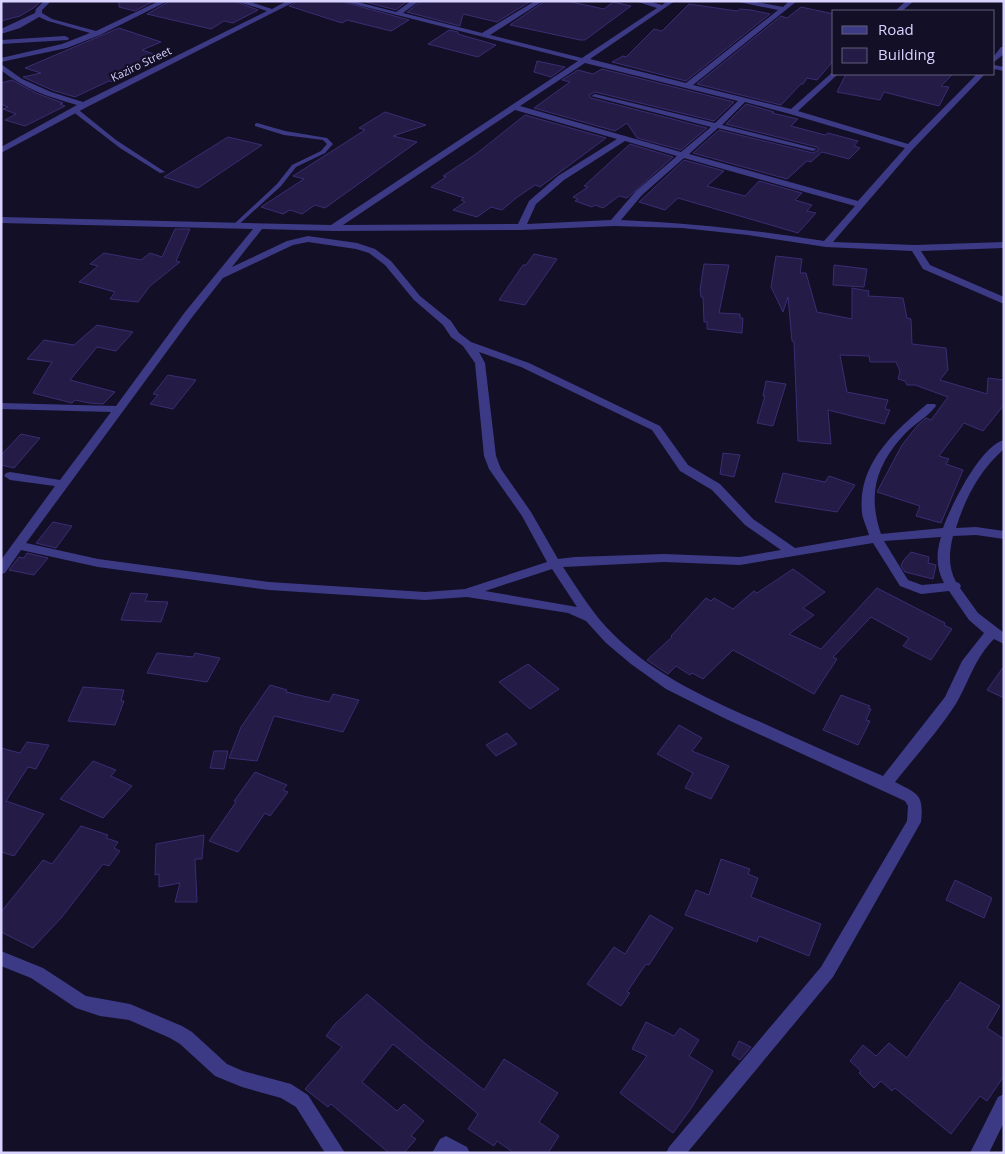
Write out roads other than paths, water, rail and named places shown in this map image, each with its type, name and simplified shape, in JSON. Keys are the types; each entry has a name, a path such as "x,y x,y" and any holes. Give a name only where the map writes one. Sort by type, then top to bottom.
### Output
{"street":[{"path":"39,14 38,10 48,1"},
{"path":"1,60 64,46 93,35 165,1"},
{"path":"239,1 273,11"},
{"name":"Kaziro Street","path":"1,151 74,110 293,1"},
{"path":"345,1 793,112 910,147"},
{"path":"397,14 416,1"},
{"path":"484,35 540,1"},
{"path":"638,1 663,7"},
{"path":"333,228 672,1"},
{"path":"738,1 784,9"},
{"path":"759,4 772,1"},
{"path":"688,85 794,1"},
{"path":"899,10 911,1"},
{"path":"1,32 39,14"},
{"path":"39,14 50,20 93,35"},
{"path":"1,42 34,41 93,35"},
{"path":"995,58 1004,49"},
{"path":"1,66 19,81 48,94 84,105"},
{"path":"793,112 832,75"},
{"path":"826,244 910,147 980,75"},
{"path":"596,96 720,125 812,150"},
{"path":"614,222 637,195 682,155 720,125 743,100"},
{"path":"514,108 625,137 682,155 859,204"},
{"path":"521,227 532,203 561,178 625,137"},
{"path":"1,220 333,228 521,227 614,222 682,225 826,244 915,248 1004,245"},
{"path":"1,570 189,314 259,227"},
{"path":"222,275 290,243 308,239 357,246 372,251 388,263 417,298 447,323 455,335 476,354 480,363 490,456 495,469 526,516 554,564 591,618 611,640 636,661 671,685 731,715 885,784 910,797 916,804 914,822 827,972 675,1153"},
{"path":"915,248 926,267 1004,301"},
{"path":"467,344 525,365 592,399 648,424 664,437 684,468 716,487 749,522 766,536 795,553"},
{"path":"1,406 120,409"},
{"path":"931,406 898,434 876,464 869,490 868,513 876,538 904,583 921,590 954,586"},
{"path":"998,636 975,620 944,567 944,549 966,490 986,460 1004,443"},
{"path":"10,476 64,484"},
{"path":"466,593 554,564 576,560 664,558 740,562 876,538 949,532 1004,535"},
{"path":"18,545 98,563 269,586 425,596 466,593 570,610 591,618"},
{"path":"885,784 951,700 967,665 982,643 998,636"},
{"path":"1,958 37,973 82,1003 100,1008 130,1012 176,1032 186,1038 221,1070 242,1079 285,1090 302,1101 336,1153"},
{"path":"979,1153 1004,1103"},
{"path":"441,1153 446,1145 461,1153"}],"lane":[{"path":"74,110 86,117 96,128 129,153 162,172"},
{"path":"235,226 279,185 294,166 323,152 330,144 325,140 284,133 257,125"}]}
